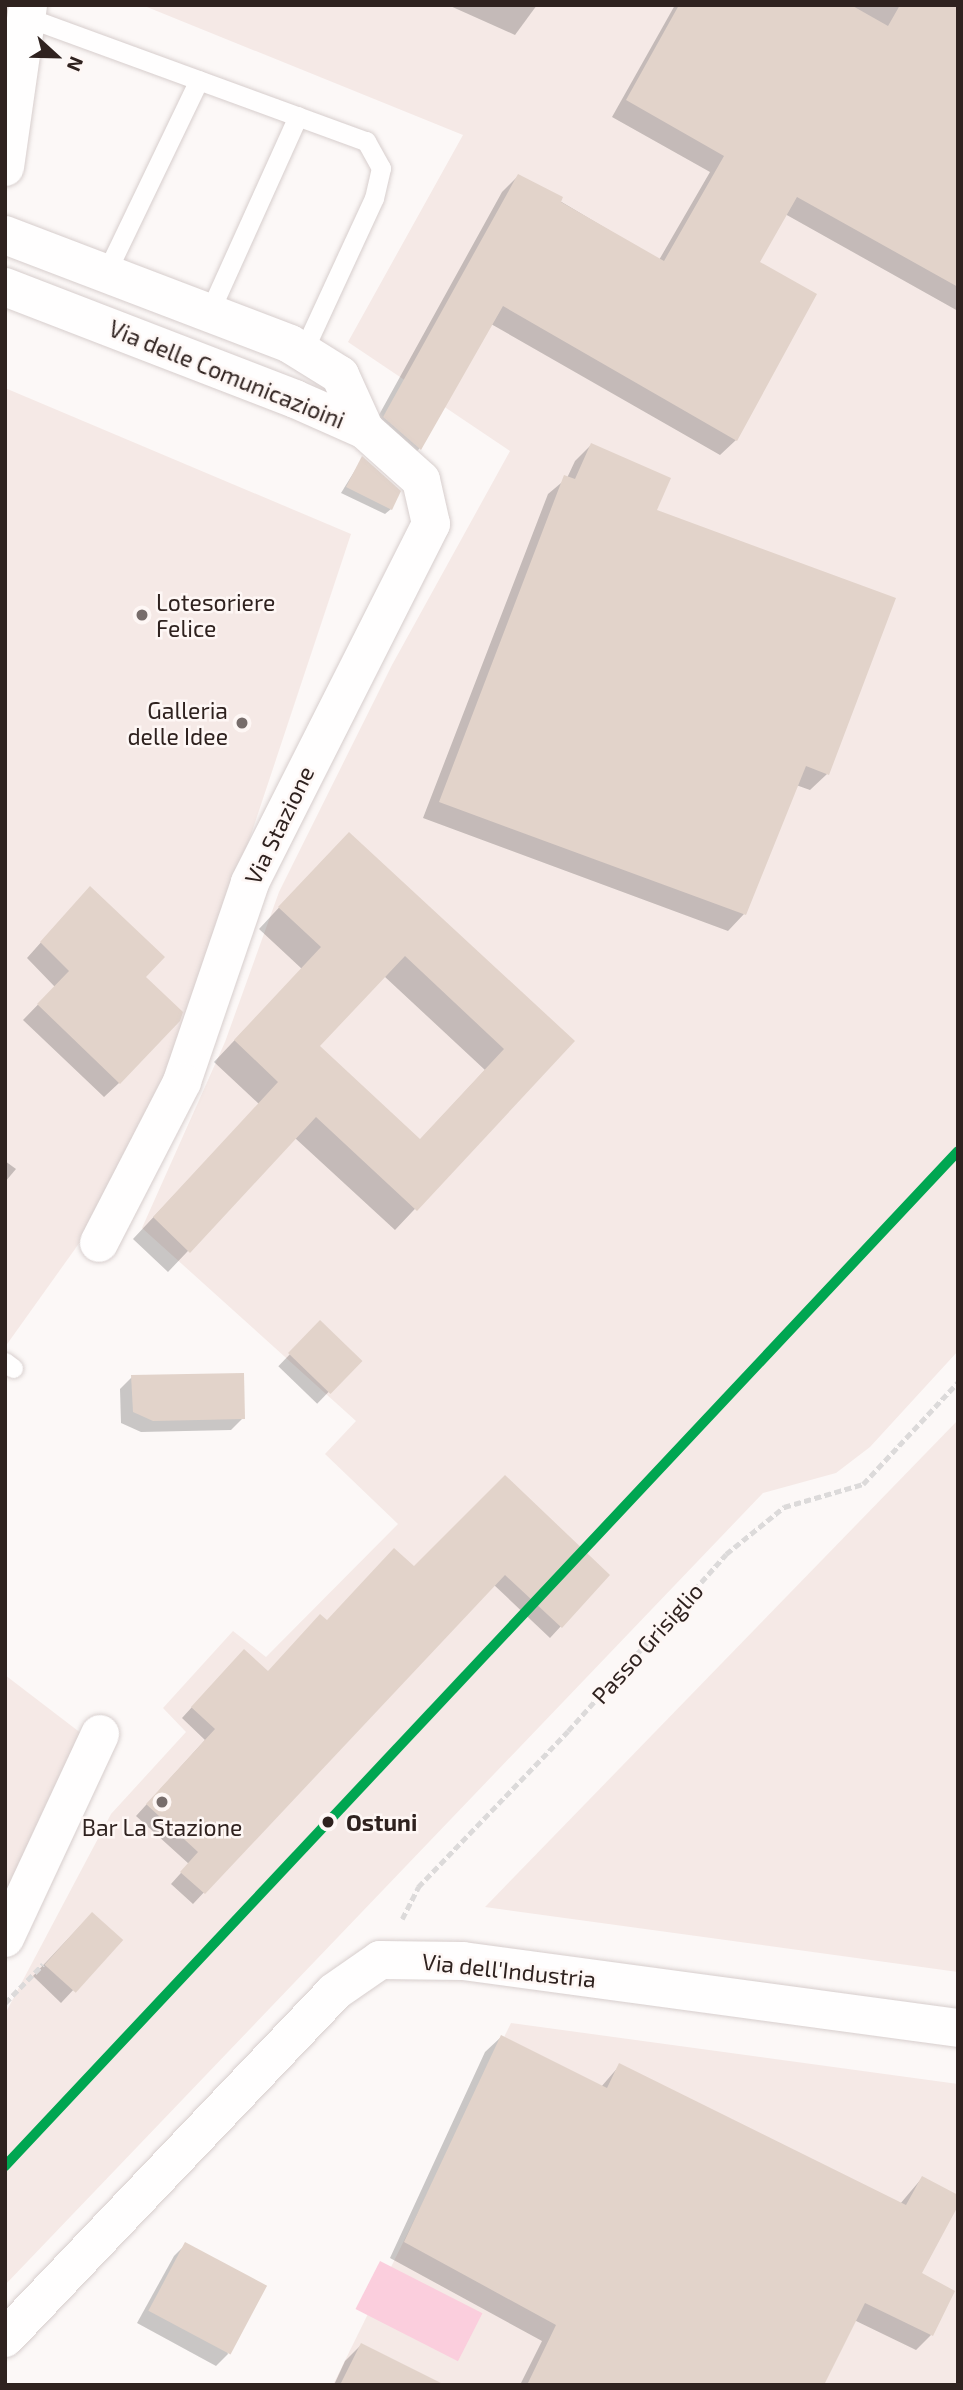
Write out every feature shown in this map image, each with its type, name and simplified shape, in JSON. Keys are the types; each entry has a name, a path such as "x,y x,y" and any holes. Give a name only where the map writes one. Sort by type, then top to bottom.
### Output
{"street":[{"path":"5,167 28,12"},
{"name":"Via delle Comunicazioini","path":"5,234 303,352 340,375 365,430"},
{"name":"Via delle Comunicazioini","path":"5,287 295,399 365,430"},
{"name":"Via Stazione","path":"99,1244 182,1082 250,883 431,524 421,480 365,430"},
{"path":"5,1938 100,1734"},
{"path":"5,2338 334,1992 380,1960"},
{"name":"Via dell'Industria","path":"380,1960 463,1961 958,2028"}],"lane":[{"path":"28,12 199,80 366,141 381,168 374,198 303,352"},
{"path":"106,273 199,80"},
{"path":"209,313 298,116"}],"path":[{"name":"Passo Grisiglio","path":"380,1960 418,1887 568,1731 726,1554 784,1507 863,1484 958,1382"},
{"path":"5,2003 43,1964"}],"shaded area":[{"path":"142,5 958,5 958,1351 870,1447 836,1473 763,1493 5,2285 5,2014 111,1814 186,1732 163,1708 233,1631 266,1657 398,1524 325,1454 356,1421 142,1228 225,1042 279,892 392,665 510,451 348,342 463,135"},
{"path":"5,388 351,534 172,1072 80,1242 5,1347"},
{"path":"958,1420 958,1972 485,1907"},
{"path":"5,1675 86,1737 5,1911"},
{"path":"511,2023 958,2084 958,2385 333,2385"},
{"path":"380,2261 482,2313 458,2361 355,2309"}],"building":[{"path":"679,5 851,5 888,26 900,5 958,5 958,287 797,197 760,262 817,294 737,441 503,306 421,450 383,417 518,174 563,197 561,202 664,261 724,156 626,100"},
{"path":"591,443 671,478 657,510 896,598 829,775 806,766 746,915 439,802 564,475 575,479"},
{"path":"362,456 401,491 392,510 346,487"},
{"path":"349,832 575,1041 417,1211 316,1117 190,1253 153,1217 278,1082 234,1040 321,947 278,907","holes":["405,956 504,1049 420,1139 320,1046"]},
{"path":"90,886 165,957 146,977 183,1012 180,1021 120,1084 37,1004 69,971 40,942"},
{"path":"320,1320 362,1361 330,1394 288,1353"},
{"path":"244,1373 245,1419 153,1421 133,1412 131,1375"},
{"path":"505,1475 610,1575 562,1628 505,1575 205,1894 180,1872 198,1852 146,1804 215,1729 191,1707 244,1649 268,1671 320,1614 327,1620 394,1548 414,1566"},
{"path":"92,1912 123,1940 76,1993 44,1965"},
{"path":"501,2035 607,2088 619,2063 906,2205 922,2176 958,2195 958,2206 922,2273 955,2291 933,2336 865,2303 824,2385 527,2385 556,2325 404,2242"},
{"path":"185,2242 267,2286 230,2355 148,2311"},
{"path":"361,2343 445,2385 340,2385"}],"transit line":[{"path":"5,2166 958,1151"}],"place":[{"name":"Lotesoriere Felice","path":"142,615"},
{"name":"Galleria delle Idee","path":"242,723"},
{"name":"Bar La Stazione","path":"162,1802"},
{"name":"Ostuni","path":"328,1822"}]}
